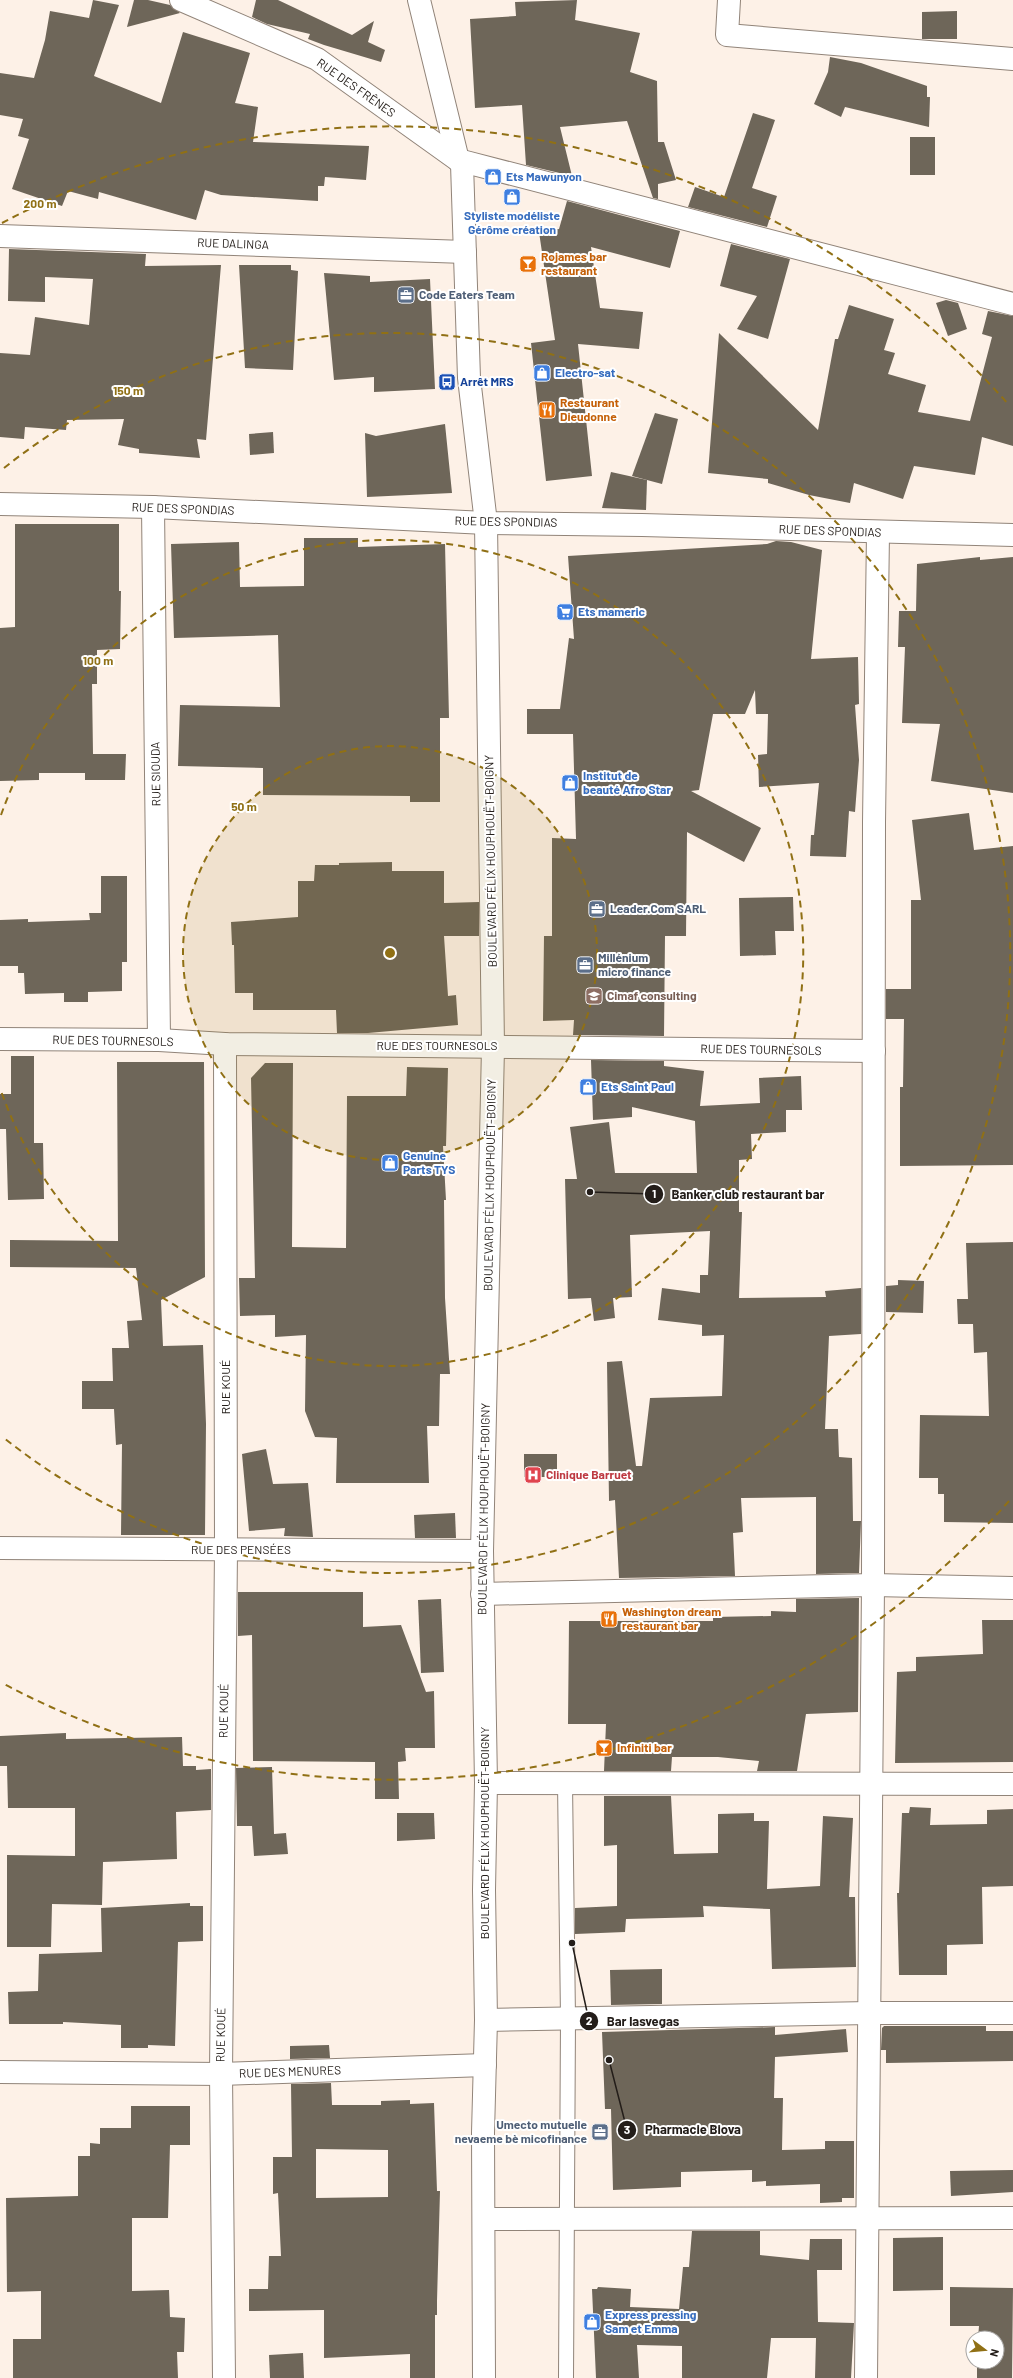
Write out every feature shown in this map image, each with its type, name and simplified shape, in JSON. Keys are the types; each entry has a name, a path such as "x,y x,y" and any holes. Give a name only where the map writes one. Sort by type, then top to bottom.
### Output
{"street":[{"name":"RUE DES FRÊNES","path":"181,0 317,59 458,160"},
{"name":"BOULEVARD FÉLIX HOUPHOUËT-BOIGNY","path":"418,0 458,160 462,164 469,378 486,523 493,1046 482,1551 486,1783 484,1890 486,2020 484,2378"},
{"path":"729,0 727,35 1013,59"},
{"path":"458,160 1013,304"},
{"name":"RUE DALINGA","path":"0,236 465,252"},
{"name":"RUE DES SPONDIAS","path":"0,504 153,507 486,523 642,525 878,533 1013,535"},
{"name":"RUE SIOUDA","path":"153,507 159,1040"},
{"path":"866,2378 870,1784 874,1585 874,822 878,533"},
{"name":"RUE DES TOURNESOLS","path":"0,1039 159,1040 225,1044 874,1051"},
{"name":"RUE KOUÉ","path":"224,2378 221,2074 226,1550 225,1044"},
{"name":"RUE DES PENSÉES","path":"0,1548 482,1551"},
{"path":"482,1594 874,1585 1013,1588"},
{"path":"486,1783 1013,1784"},
{"path":"486,2020 869,2013 1013,2013"},
{"name":"RUE DES MENURES","path":"0,2072 221,2074 485,2065"},
{"path":"485,2219 866,2220 1013,2218"}],"lane":[{"path":"565,1783 568,2019 566,2378"}],"building":[{"path":"93,0 119,5 94,76 161,103 183,32 250,53 235,103 258,107 253,142 369,146 366,180 325,177 324,186 318,186 318,201 221,195 205,190 196,220 99,192 98,199 68,191 62,206 12,189 29,139 18,136 23,119 0,115 0,73 34,78 45,40 50,11 89,18"},
{"path":"134,0 148,0 170,5 180,13 127,27"},
{"path":"256,0 278,0 352,35 374,21 368,42 385,50 381,62 308,39 310,34 267,24 252,17"},
{"path":"577,0 575,20 640,33 630,72 657,81 658,142 664,142 676,180 658,184 658,199 653,198 627,121 560,127 572,176 526,165 522,105 475,108 470,19 516,16 515,2"},
{"path":"957,11 957,39 922,39 922,12"},
{"path":"830,57 861,63 927,86 927,97 930,97 929,127 845,107 841,117 814,104 828,72"},
{"path":"753,113 775,120 752,188 777,196 767,227 688,207 695,187 724,197"},
{"path":"910,137 935,137 935,175 910,175"},
{"path":"567,201 680,231 670,268 591,247 600,308 643,312 639,349 578,344 592,476 546,481 531,343 555,340 539,232 559,229"},
{"path":"731,244 790,259 768,339 737,329 757,296 720,286"},
{"path":"9,249 146,254 145,266 221,265 206,440 197,439 200,458 139,453 139,449 118,445 124,419 67,420 66,430 25,427 24,439 0,437 0,353 30,355 35,317 89,325 93,279 45,277 45,302 8,301"},
{"path":"239,265 291,265 291,270 298,271 293,370 245,368"},
{"path":"324,273 370,276 370,282 430,279 435,389 374,392 374,377 334,380"},
{"path":"946,300 958,303 967,329 948,336 936,303"},
{"path":"849,305 894,319 884,350 895,353 888,374 926,385 918,412 970,421 992,337 982,334 988,311 1013,316 1013,446 982,437 975,475 914,466 903,499 854,483 850,503 809,495 768,483 768,479 708,473 719,333 818,430 835,339 838,339"},
{"path":"655,413 678,419 662,484 632,476"},
{"path":"445,424 452,493 367,497 365,433 376,436"},
{"path":"273,432 274,453 250,455 249,434"},
{"path":"611,472 647,480 646,510 602,508"},
{"path":"15,524 119,524 119,591 121,591 120,649 97,650 97,684 92,684 93,754 126,754 125,780 85,780 85,773 39,773 39,780 0,781 0,628 15,627"},
{"path":"304,538 358,538 358,547 445,544 449,718 440,718 440,802 410,802 410,796 263,795 263,768 178,766 180,705 280,707 278,635 174,638 171,544 239,542 240,587 304,586"},
{"path":"776,541 791,542 822,550 811,659 858,657 859,704 855,705 859,760 855,812 849,811 846,857 810,856 811,835 814,835 819,783 759,787 758,755 767,754 768,714 756,714 755,690 745,714 713,714 699,790 691,791 761,828 744,862 687,832 686,936 665,936 664,1036 573,1035 574,1020 543,1021 544,936 552,936 552,838 576,839 573,734 527,734 527,709 560,709 569,638 574,639 568,556 767,544"},
{"path":"980,557 980,560 1013,557 1013,793 931,781 940,724 902,723 905,647 898,647 899,611 916,611 917,564"},
{"path":"969,813 974,850 1013,846 1013,1165 900,1166 900,1087 903,1087 904,1019 886,1019 886,989 911,989 911,900 921,900 912,820"},
{"path":"392,862 392,871 444,871 444,903 479,902 479,936 444,936 448,996 456,995 458,1025 368,1033 337,1033 336,1010 253,1010 253,993 235,993 234,945 232,945 231,922 298,917 298,881 314,881 315,865"},
{"path":"101,876 127,876 127,962 122,962 122,991 88,992 88,1002 64,1002 64,993 25,994 24,973 18,973 18,966 0,966 0,920 28,919 28,922 90,920 89,913 101,913"},
{"path":"793,897 794,931 775,931 776,955 740,956 739,898"},
{"path":"11,1056 34,1056 34,1143 43,1143 44,1199 8,1200 6,1129 0,1129 0,1094 11,1094"},
{"path":"591,1060 664,1061 664,1066 704,1071 700,1106 760,1103 759,1078 801,1076 802,1110 786,1110 786,1132 751,1134 752,1159 739,1160 739,1212 742,1212 739,1298 826,1297 825,1291 861,1288 861,1334 829,1336 825,1429 838,1429 839,1457 852,1458 853,1521 861,1521 859,1573 816,1574 816,1497 741,1498 743,1532 733,1533 735,1576 619,1578 615,1500 609,1501 607,1362 622,1361 636,1466 642,1466 650,1398 722,1396 724,1335 702,1336 702,1325 658,1320 662,1288 700,1293 700,1275 708,1275 710,1231 630,1235 632,1297 613,1298 615,1318 594,1321 591,1298 568,1299 565,1179 577,1179 570,1127 609,1122 615,1173 697,1173 695,1121 632,1107 632,1117 593,1120"},
{"path":"117,1062 204,1062 205,1277 161,1300 163,1346 203,1345 206,1424 205,1535 121,1535 122,1444 116,1445 114,1409 82,1409 82,1381 113,1381 112,1348 129,1348 127,1321 142,1320 136,1268 10,1267 10,1240 118,1241"},
{"path":"265,1063 293,1063 292,1247 346,1248 347,1096 406,1096 407,1067 448,1068 446,1146 443,1146 446,1200 444,1200 445,1298 450,1374 440,1374 439,1426 427,1426 429,1483 336,1483 337,1438 315,1437 305,1411 306,1335 275,1337 275,1315 240,1316 239,1278 255,1278 251,1078"},
{"path":"1013,1242 1013,1523 944,1522 944,1494 938,1494 938,1478 919,1478 920,1415 989,1416 987,1352 974,1353 973,1324 958,1324 957,1299 968,1299 966,1243"},
{"path":"898,1280 924,1281 923,1313 886,1312 886,1286 898,1285"},
{"path":"266,1449 273,1484 308,1483 313,1537 284,1536 285,1528 249,1531 242,1454"},
{"path":"524,1454 557,1454 557,1477 524,1477"},
{"path":"455,1513 456,1538 415,1538 414,1515"},
{"path":"238,1592 363,1592 363,1627 401,1625 426,1692 434,1691 435,1748 405,1748 406,1761 398,1762 399,1799 375,1799 375,1762 253,1761 252,1635 238,1636"},
{"path":"859,1598 858,1712 806,1714 797,1771 757,1771 759,1761 718,1757 672,1757 671,1771 604,1771 606,1724 568,1724 569,1621 713,1621 713,1617 771,1616 771,1611 796,1612 796,1599"},
{"path":"441,1599 444,1672 421,1673 418,1600"},
{"path":"982,1620 1013,1620 1013,1762 895,1763 897,1672 916,1671 916,1657 983,1654"},
{"path":"66,1733 66,1739 182,1737 183,1766 196,1766 196,1770 211,1769 211,1810 176,1812 177,1859 103,1862 102,1905 52,1904 51,1947 7,1947 7,1855 75,1856 75,1808 8,1808 7,1766 0,1766 0,1736"},
{"path":"272,1767 274,1834 286,1833 288,1854 254,1856 252,1826 237,1826 236,1768"},
{"path":"604,1796 671,1796 674,1854 718,1853 718,1814 754,1813 754,1821 769,1821 767,1889 820,1886 823,1816 853,1818 849,1897 855,1897 856,1967 772,1969 770,1909 703,1906 704,1917 626,1919 625,1932 575,1934 575,1908 617,1906 617,1845 604,1846"},
{"path":"910,1807 931,1808 930,1825 987,1824 987,1810 1013,1809 1013,1886 982,1887 983,1944 947,1945 947,1975 899,1975 897,1893 899,1893 902,1813 909,1813"},
{"path":"397,1813 434,1813 435,1839 397,1841"},
{"path":"190,1903 190,1906 203,1906 203,1941 178,1942 175,2046 148,2045 148,2048 121,2048 121,2025 63,2022 63,2024 9,2024 8,1992 38,1991 39,1954 102,1952 101,1908"},
{"path":"662,1969 662,2004 611,2005 610,1970"},
{"path":"884,2026 986,2026 986,2031 1013,2031 1013,2061 886,2063 886,2050 881,2050 882,2028"},
{"path":"775,2027 775,2035 846,2029 848,2052 775,2057 774,2098 783,2098 782,2150 825,2149 825,2141 854,2141 854,2198 842,2198 842,2202 820,2203 820,2184 766,2186 766,2181 752,2182 752,2170 681,2172 681,2187 613,2190 611,2109 605,2109 602,2032"},
{"path":"329,2045 330,2058 290,2059 290,2046"},
{"path":"331,2083 332,2105 381,2105 381,2101 410,2100 410,2104 434,2103 437,2191 440,2191 437,2315 435,2315 435,2378 410,2378 410,2354 324,2358 324,2310 249,2311 249,2289 268,2289 269,2256 281,2256 278,2193 273,2194 273,2157 292,2157 291,2084","holes":["316,2149 388,2150 388,2197 316,2198"]},
{"path":"131,2106 190,2106 190,2145 170,2145 168,2218 132,2218 132,2291 169,2290 170,2317 185,2318 184,2352 177,2352 178,2378 13,2378 13,2339 41,2339 41,2291 7,2292 6,2198 78,2196 78,2156 90,2156 90,2143 100,2144 100,2128 131,2128"},
{"path":"1013,2170 1013,2192 951,2196 950,2171"},
{"path":"692,2231 760,2231 760,2255 809,2260 810,2239 842,2239 842,2270 817,2270 818,2322 854,2323 851,2378 815,2378 816,2338 771,2338 767,2378 682,2378 682,2346 637,2345 639,2378 596,2378 592,2289 597,2289 598,2287 631,2289 630,2307 679,2309 683,2267 689,2267"},
{"path":"943,2237 943,2290 893,2291 893,2238"},
{"path":"950,2287 1013,2288 1012,2378 977,2378 977,2370 1005,2370 1005,2330 979,2330 979,2326 950,2326"},
{"path":"303,2353 304,2378 270,2378 269,2355"}],"place":[{"name":"Ets Mawunyon","path":"493,177"},
{"name":"Styliste modéliste Gérôme création","path":"512,197"},
{"name":"Rojames bar restaurant","path":"528,264"},
{"name":"Code Eaters Team","path":"406,295"},
{"name":"Electro-sat","path":"542,373"},
{"name":"Arrêt MRS","path":"447,382"},
{"name":"Restaurant Dieudonne","path":"547,410"},
{"name":"Ets mameric","path":"565,612"},
{"name":"Institut de beauté Afro Star","path":"570,783"},
{"name":"Leader.Com SARL","path":"597,909"},
{"name":"Millénium micro finance","path":"585,965"},
{"name":"Cimaf consulting","path":"594,996"},
{"name":"Ets Saint Paul","path":"588,1087"},
{"name":"Genuine Parts TYS","path":"390,1163"},
{"name":"Banker club restaurant bar","path":"590,1192"},
{"name":"Clinique Barruet","path":"533,1475"},
{"name":"Washington dream restaurant bar","path":"609,1619"},
{"name":"Infiniti bar","path":"604,1748"},
{"name":"Bar lasvegas","path":"572,1943"},
{"name":"Pharmacie Biova","path":"609,2060"},
{"name":"Umecto mutuelle nevaeme bè micofinance","path":"600,2132"},
{"name":"Express pressing Sam et Emma","path":"592,2322"}]}
